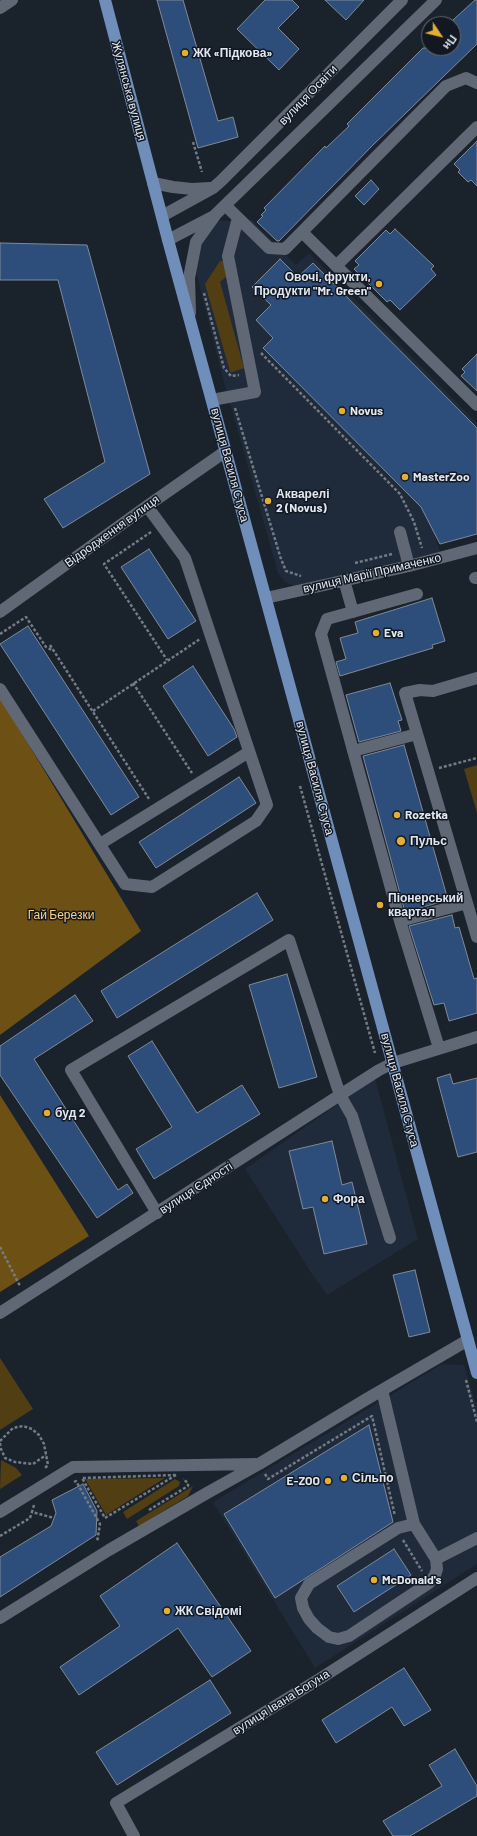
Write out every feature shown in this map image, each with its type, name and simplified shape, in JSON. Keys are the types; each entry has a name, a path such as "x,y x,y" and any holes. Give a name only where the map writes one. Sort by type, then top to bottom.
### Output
{"main road":[{"name":"Жулянська вулиця","path":"106,1 153,183"},
{"name":"вулиця Василя Стуса","path":"153,183 477,1373"}],"street":[{"path":"0,8 12,0"},
{"name":"вулиця Освіти","path":"162,216 213,188 247,157 402,0"},
{"path":"168,240 216,214 226,206 436,0"},
{"path":"226,206 269,248 285,249 446,86 466,78 477,83"},
{"path":"336,266 477,128"},
{"path":"153,183 192,189 213,188"},
{"path":"190,318 189,278 196,242 216,214"},
{"path":"212,400 255,392 228,256 238,218"},
{"path":"302,232 477,405"},
{"name":"Відродження вулиця","path":"0,612 226,451"},
{"path":"0,689 125,884 152,887 256,821 267,805 185,558 147,506"},
{"path":"400,532 409,566"},
{"name":"вулиця Марії Примаченко","path":"266,598 409,566 477,548"},
{"path":"344,580 353,612"},
{"path":"417,594 328,619 320,634 400,921 439,1048"},
{"path":"477,678 433,691 420,690 405,693 477,937"},
{"path":"353,751 417,734"},
{"path":"100,844 249,752"},
{"path":"400,921 467,902"},
{"path":"157,1213 71,1070 289,940 340,1095 352,1116 390,1238"},
{"name":"вулиця Єдності","path":"0,1313 340,1095 393,1063 477,1037"},
{"path":"0,1618 109,1550 259,1464 468,1340"},
{"path":"382,1390 414,1524 436,1560 437,1569 435,1575 429,1583 349,1636 338,1639 328,1637 317,1628 309,1619 303,1608 301,1598 309,1584 398,1528 414,1524"},
{"path":"0,1512 72,1467 259,1464"},
{"path":"436,1560 477,1538"},
{"name":"вулиця Івана Богуна","path":"134,1836 116,1804 321,1678 477,1578"}],"path":[{"path":"193,142 202,172"},
{"path":"203,292 224,368 231,376 239,375 251,369"},
{"path":"258,347 264,356 400,494 414,522 422,548"},
{"path":"231,397 286,571 300,576 308,574"},
{"path":"156,538 151,531 104,564 167,660"},
{"path":"354,564 395,553"},
{"path":"0,634 26,617 46,647 54,651"},
{"path":"93,711 203,636"},
{"path":"50,645 150,800"},
{"path":"133,683 192,774"},
{"path":"428,771 477,758"},
{"path":"186,778 199,770"},
{"path":"144,805 156,797"},
{"path":"0,1247 26,1297"},
{"path":"465,1376 477,1422"},
{"path":"259,1464 268,1479 372,1416 400,1535 429,1583"},
{"path":"23,1426 32,1429 39,1435 44,1444 46,1455 33,1464 15,1462 5,1458 0,1449 0,1442 13,1428 23,1426"},
{"path":"176,1475 105,1518 82,1478 90,1478 176,1475"},
{"path":"70,1484 76,1481 100,1524 97,1542"},
{"path":"0,1536 30,1518 34,1504 40,1501"},
{"path":"32,1512 54,1518"}],"shaded area":[{"path":"251,219 296,265 309,253 477,423 477,495 434,533 440,552 307,586 295,586 285,582 278,573 224,382 196,272 200,244 207,232 218,221 232,221 242,227"},
{"path":"220,261 230,263 228,275 220,282 244,368 232,372 230,372 205,284"},
{"path":"477,765 477,813 464,769"},
{"path":"375,1078 418,1239 327,1295 245,1169"},
{"path":"0,1358 33,1409 0,1430"},
{"path":"442,1364 464,1365 477,1408 477,1564 315,1668 213,1502"},
{"path":"1,1460 16,1468 22,1475 0,1489"},
{"path":"165,1478 106,1515 85,1479"},
{"path":"175,1479 180,1482 179,1486 127,1519 123,1512"},
{"path":"193,1486 188,1496 139,1526 136,1521"}],"green space":[{"name":"Гай Березки","path":"0,697 141,931 0,1035"},
{"path":"0,1095 89,1236 0,1292"}],"building":[{"name":"ЖК «Підкова»","path":"157,0 183,0 218,121 233,117 238,137 198,148"},
{"path":"265,0 292,0 299,7 278,28 299,49 279,70 237,29"},
{"path":"325,0 364,0 346,20"},
{"path":"475,0 477,0 477,44 373,145 279,241 277,241 257,222 266,210 264,208 325,146 326,148 349,126 347,124 421,50 421,56 461,56 461,16 457,16"},
{"path":"477,141 477,186 471,180 468,182 458,172 460,170 454,164"},
{"path":"371,180 379,189 364,205 355,196"},
{"path":"395,229 434,266 431,269 436,275 400,310 390,300 387,302 354,269 359,265 355,261 386,230 390,234"},
{"path":"0,243 87,245 150,474 63,528 44,499 105,462 58,280 0,280"},
{"path":"280,259 298,277 313,263 477,428 477,534 440,544 421,507 263,348 273,338 256,320 271,305 252,287"},
{"path":"477,354 477,391 461,376 465,372 462,369"},
{"path":"149,549 196,621 168,639 121,567"},
{"path":"432,598 445,641 432,645 433,648 340,676 336,662 346,659 340,638 358,633 355,622"},
{"path":"28,626 139,797 111,815 0,644"},
{"path":"193,666 234,729 237,737 208,756 163,686"},
{"path":"390,683 402,720 398,721 401,731 359,742 346,695"},
{"path":"404,745 448,900 405,912 363,756"},
{"path":"239,777 256,803 156,868 139,842"},
{"path":"257,893 273,920 117,1018 101,991"},
{"path":"452,915 455,928 459,927 474,979 477,978 477,1013 449,1021 444,1003 434,1005 409,926"},
{"path":"287,974 317,1077 279,1088 249,985"},
{"name":"буд 2","path":"75,995 93,1021 34,1059 118,1190 127,1184 133,1193 97,1218 0,1075 0,1046"},
{"path":"152,1041 197,1113 242,1085 260,1114 154,1179 136,1149 172,1127 128,1056"},
{"path":"450,1074 453,1084 477,1078 477,1152 458,1157 437,1078"},
{"path":"332,1141 342,1185 352,1182 367,1244 324,1254 313,1207 303,1209 289,1151"},
{"path":"415,1270 430,1332 409,1337 393,1275"},
{"path":"369,1425 393,1522 275,1598 224,1514"},
{"path":"83,1484 97,1511 96,1535 0,1597 0,1557 51,1526 56,1513 52,1500"},
{"name":"ЖК Свідомі","path":"177,1543 251,1651 212,1677 178,1628 79,1695 60,1667 120,1626 100,1596"},
{"name":"McDonald's","path":"394,1549 411,1575 354,1612 337,1586"},
{"path":"404,1668 431,1710 404,1726 392,1707 336,1743 322,1720"},
{"path":"210,1680 231,1713 117,1785 96,1752"},
{"path":"455,1749 477,1786 477,1796 410,1836 393,1836 383,1821 442,1786 429,1765"}],"place":[{"name":"ЖК «Підкова»","path":"185,53"},
{"name":"Овочі, фрукти, Продукти \"Mr. Green\"","path":"379,284"},
{"name":"Novus","path":"342,411"},
{"name":"MasterZoo","path":"405,477"},
{"name":"Акварелі 2 (Novus)","path":"268,501"},
{"name":"Eva","path":"376,633"},
{"name":"Rozetka","path":"397,815"},
{"name":"Пульс","path":"401,841"},
{"name":"Піонерський квартал","path":"380,905"},
{"name":"буд 2","path":"47,1113"},
{"name":"Фора","path":"325,1199"},
{"name":"Сільпо","path":"344,1478"},
{"name":"E-ZOO","path":"328,1481"},
{"name":"McDonald's","path":"374,1580"},
{"name":"ЖК Свідомі","path":"167,1611"}]}
